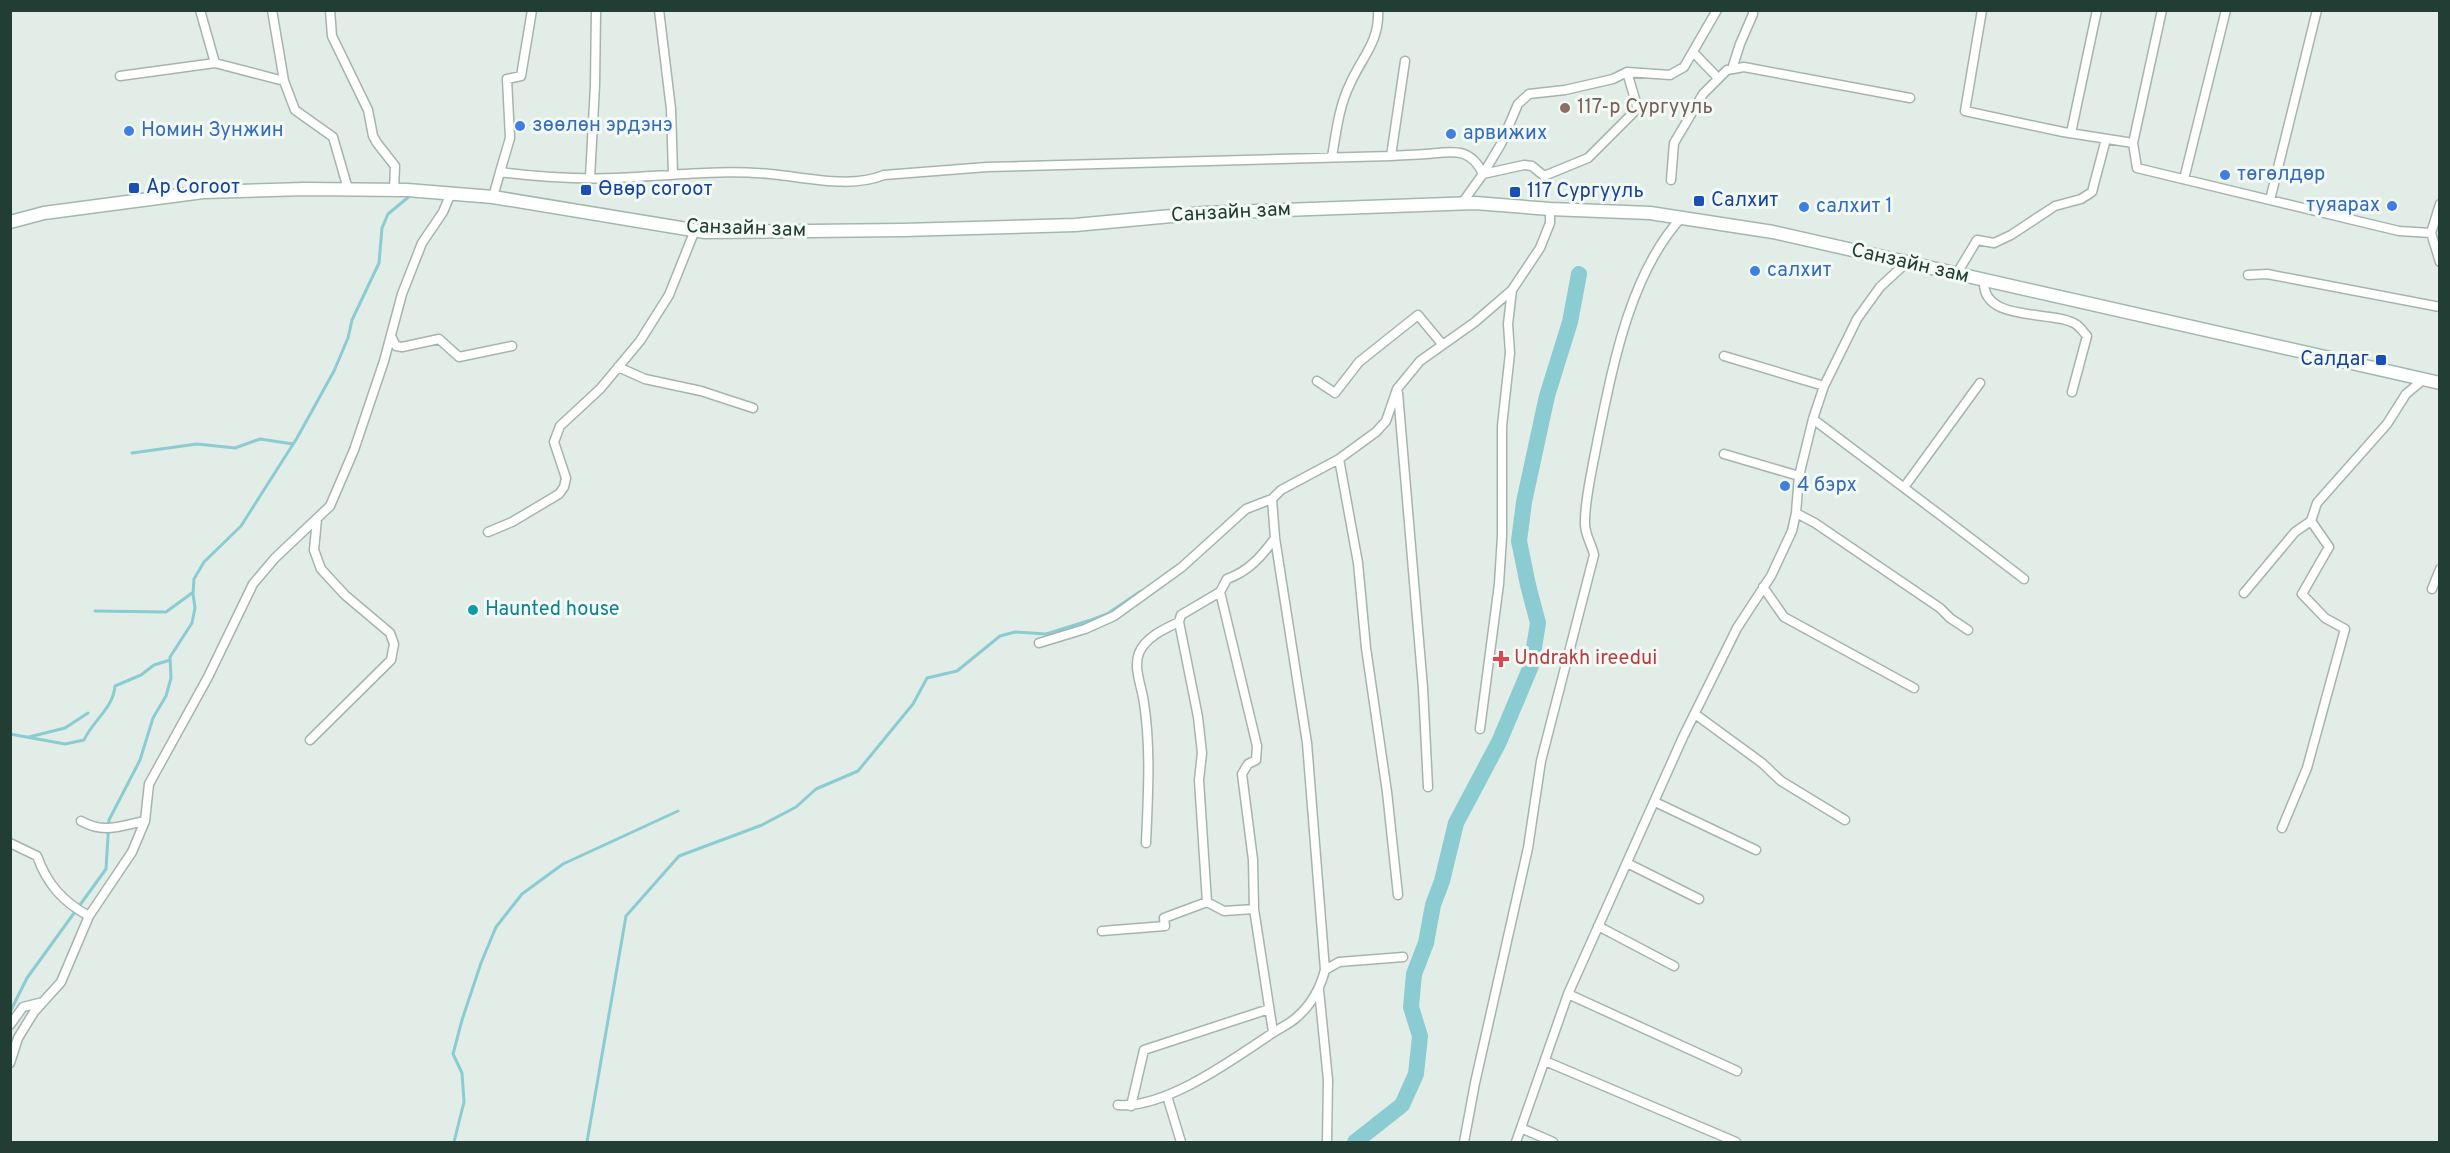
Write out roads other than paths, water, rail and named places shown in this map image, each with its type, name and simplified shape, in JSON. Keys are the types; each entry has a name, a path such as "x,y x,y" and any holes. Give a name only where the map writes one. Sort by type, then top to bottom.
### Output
{"main road":[{"name":"Санзайн зам","path":"10,222 44,213 203,192 348,189 393,189 493,197 705,232 903,231 1052,225 1204,213 1462,203 1682,217 1773,232 2439,383"}],"street":[{"path":"200,10 215,63"},
{"path":"272,10 284,81 295,110 333,137 348,189"},
{"path":"330,10 332,36 368,110 373,136 395,166 393,189"},
{"path":"493,197 510,138 507,79 521,76 532,10"},
{"path":"590,178 596,10"},
{"path":"659,10 671,108 673,174"},
{"path":"1332,157 1336,131 1350,83 1379,28 1378,10"},
{"path":"1462,203 1501,144 1518,104 1529,94 1565,90 1612,79 1627,72 1670,75 1684,67 1695,53 1717,10"},
{"path":"1982,10 1965,111 2133,143"},
{"path":"2071,133 2097,10"},
{"path":"2162,10 2133,143 2137,168 2399,231 2431,233"},
{"path":"2184,180 2226,10"},
{"path":"2270,200 2317,10"},
{"path":"1732,69 1754,12"},
{"path":"1695,53 1718,78"},
{"path":"1392,156 1405,61"},
{"path":"120,76 215,63 284,81"},
{"path":"1671,180 1674,143 1703,94 1727,70 1744,68 1910,98"},
{"path":"1483,174 1524,165 1532,166 1544,176 1588,158 1636,110 1637,106 1627,72"},
{"path":"1956,274 1977,240 1994,243 2011,235 2055,206 2081,199 2092,192 2106,139"},
{"path":"500,172 590,178 673,174 770,174 809,180 871,181 884,175 987,167 1392,156 1453,150 1470,157 1479,164 1483,174"},
{"path":"10,1063 18,1038 43,1002 61,982 89,916 132,852 145,820 150,784 208,677 253,584 275,558 330,506 354,450 391,336 402,294 422,243 443,212 451,193"},
{"path":"2439,204 2431,233 2439,262"},
{"path":"1039,643 1085,629 1114,616 1182,567 1246,509 1272,499 1281,490 1339,459 1376,432 1386,421 1397,390 1420,361 1474,322 1512,290 1540,248 1550,223 1550,209"},
{"path":"1464,1143 1477,1072 1528,848 1541,761 1594,555 1584,525 1610,382 1626,319 1658,249 1682,217"},
{"path":"488,532 512,522 559,494 564,487 566,478 554,442 560,426 600,389 640,341 669,295 695,231"},
{"path":"1516,1143 1568,994 1598,926 1737,628 1771,576 1789,537 1796,513 1799,476 1824,386 1857,319 1880,287 1906,263"},
{"path":"2248,275 2267,274 2439,307"},
{"path":"1984,281 1984,288 1990,301 2010,311 2076,324 2086,336 2072,392"},
{"path":"1480,729 1499,584 1502,536 1502,426 1510,354 1508,324 1512,290"},
{"path":"1317,381 1335,393 1359,362 1418,315 1442,344"},
{"path":"391,336 396,346 402,347 439,339 459,357 512,346"},
{"path":"1724,356 1824,386"},
{"path":"618,367 645,379 701,391 753,408"},
{"path":"2244,593 2295,532 2311,521 2317,503 2387,424 2406,394 2424,379"},
{"path":"1905,486 1980,383"},
{"path":"1397,390 1423,688 1428,787"},
{"path":"1813,419 1845,446 1905,486 2024,579"},
{"path":"1724,454 1799,476"},
{"path":"1339,459 1358,563 1366,648 1387,792 1398,895"},
{"path":"1272,499 1275,538 1306,744 1324,970 1320,990 1328,1080 1327,1143"},
{"path":"1796,513 1815,523 1940,608 1968,630"},
{"path":"309,740 391,660 394,644 390,633 345,595 321,569 314,550 316,519"},
{"path":"2282,828 2307,768 2345,629 2325,618 2302,594 2329,547 2311,521"},
{"path":"1207,902 1199,780 1202,753 1198,717 1179,622 1181,615 1220,592 1227,579 1258,562 1275,538"},
{"path":"2432,589 2439,569"},
{"path":"1763,587 1784,617 1914,688"},
{"path":"1220,592 1258,754 1256,760 1248,764 1242,774 1253,860 1254,909 1274,1032"},
{"path":"1146,843 1149,778 1144,704 1137,666 1138,656 1141,649 1156,633 1179,622"},
{"path":"1695,714 1762,764 1780,782 1845,820"},
{"path":"1655,802 1756,850"},
{"path":"81,821 94,828 113,828 145,820"},
{"path":"10,843 37,856 44,876 71,906 89,916"},
{"path":"1627,863 1699,899"},
{"path":"1102,931 1165,926 1164,918 1207,902 1224,911 1254,909"},
{"path":"1598,926 1674,966"},
{"path":"1324,970 1339,962 1403,957"},
{"path":"1118,1105 1131,1106 1167,1096 1237,1059 1297,1018 1320,990"},
{"path":"1568,994 1737,1071"},
{"path":"10,1025 23,1007 43,1002"},
{"path":"1131,1106 1144,1050 1269,1009"},
{"path":"1545,1061 1736,1143"},
{"path":"1167,1096 1181,1143"},
{"path":"1521,1128 1553,1143"}],"waterway":[{"path":"10,1012 27,978 106,869 109,820 140,760 153,718 166,696 171,678 170,657 192,623 195,608 194,579 204,562 241,526 297,438 334,371 348,338 352,320 379,263 382,228 388,214 411,195"},
{"path":"1355,1142 1402,1105 1416,1074 1420,1036 1411,1007 1414,974 1426,943 1433,905 1442,881 1456,823 1499,742 1531,666 1538,623 1519,541 1524,502 1547,396 1570,322 1579,274"},
{"path":"132,453 197,444 235,448 260,439 293,444"},
{"path":"587,1142 626,916 679,856 762,825 796,807 816,789 858,771 913,704 927,678 957,671 1000,636 1015,632 1046,634 1091,620 1107,614 1141,591"},
{"path":"95,611 166,612 192,593"},
{"path":"10,734 65,744 84,740 107,708 115,686 141,675 154,665 170,660"},
{"path":"29,737 65,728 88,713"},
{"path":"454,1142 464,1102 462,1073 453,1054 481,963 496,927 522,894 563,864 678,811"}],"place":[{"name":"117-р Сургууль","path":"1565,108"},
{"name":"зөөлөн эрдэнэ","path":"520,126"},
{"name":"Номин Зунжин","path":"129,131"},
{"name":"арвижих","path":"1451,134"},
{"name":"төгөлдөр","path":"2225,175"},
{"name":"Ар Согоот","path":"134,188"},
{"name":"Өвөр согоот","path":"586,190"},
{"name":"117 Сургууль","path":"1515,192"},
{"name":"Салхит","path":"1699,201"},
{"name":"туяарах","path":"2392,206"},
{"name":"салхит 1","path":"1804,207"},
{"name":"салхит","path":"1755,271"},
{"name":"Салдаг","path":"2381,360"},
{"name":"4 бэрх","path":"1785,486"},
{"name":"Haunted house","path":"473,610"},
{"name":"Undrakh ireedui","path":"1501,659"}]}
